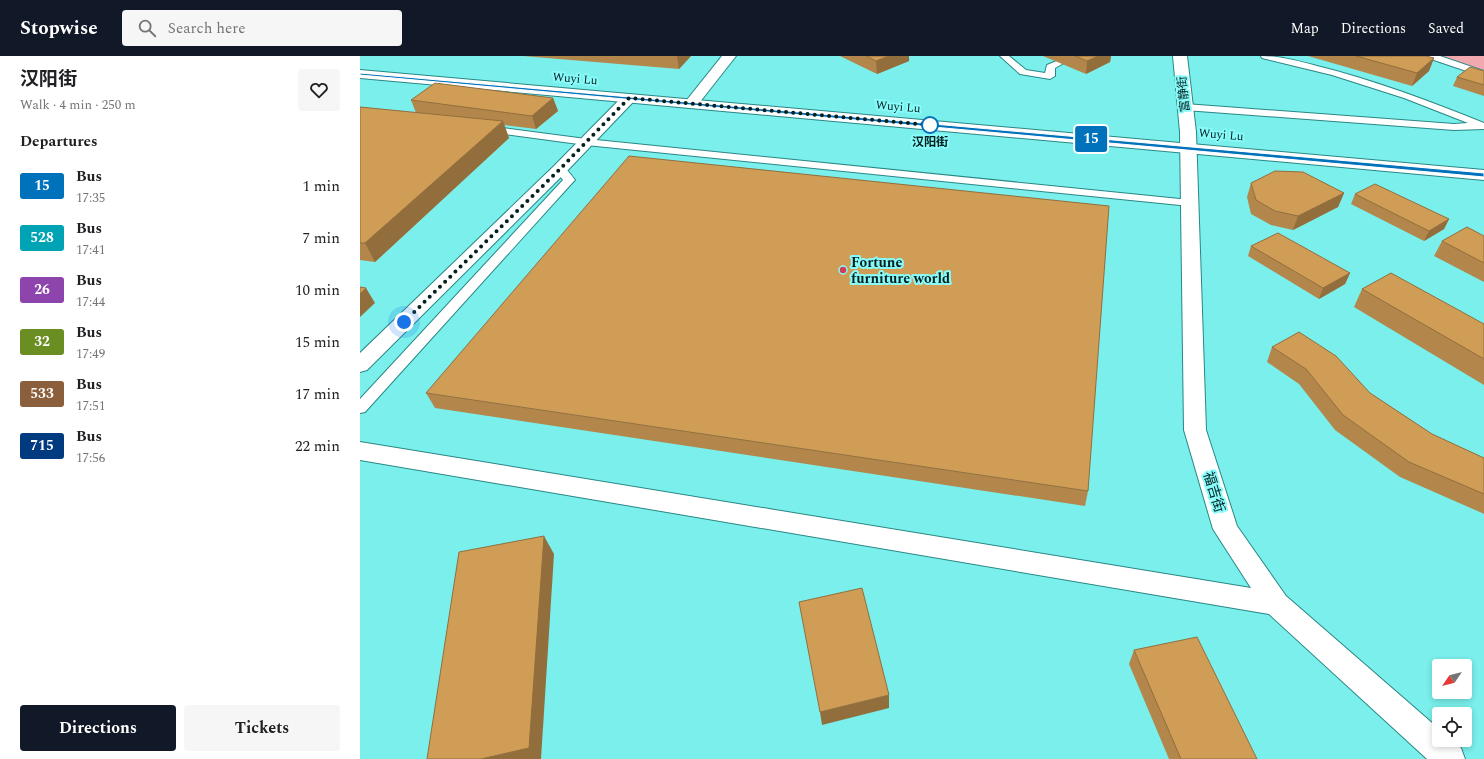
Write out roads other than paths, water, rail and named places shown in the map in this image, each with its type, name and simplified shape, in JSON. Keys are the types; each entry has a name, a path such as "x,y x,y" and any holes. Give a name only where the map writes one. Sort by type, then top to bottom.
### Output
{"street":[{"path":"691,104 729,56"},
{"name":"富静街","path":"1180,56 1184,107 1193,138"},
{"name":"Wuyi Lu","path":"360,62 535,76"},
{"name":"Wuyi Lu","path":"360,74 691,104 1193,138 1484,175"},
{"path":"686,88 718,91"},
{"path":"360,365 560,169 629,98"},
{"name":"Wuyi Lu","path":"1172,131 1193,138"},
{"name":"福吉街","path":"1193,138 1190,203 1195,430 1226,529 1276,604 1450,759"},
{"path":"360,451 1276,604"}],"lane":[{"path":"1004,56 1023,72 1050,76 1050,67 1059,63"},
{"path":"1265,56 1336,73 1407,96 1484,126"},
{"path":"1431,56 1484,74"},
{"path":"1184,107 1454,127 1484,126"},
{"path":"477,128 586,142 1190,203"},
{"path":"360,408 570,180 560,169"}],"place":[{"name":"汉阳街","path":"930,125"},
{"name":"Fortune furniture world","path":"843,270"}]}
